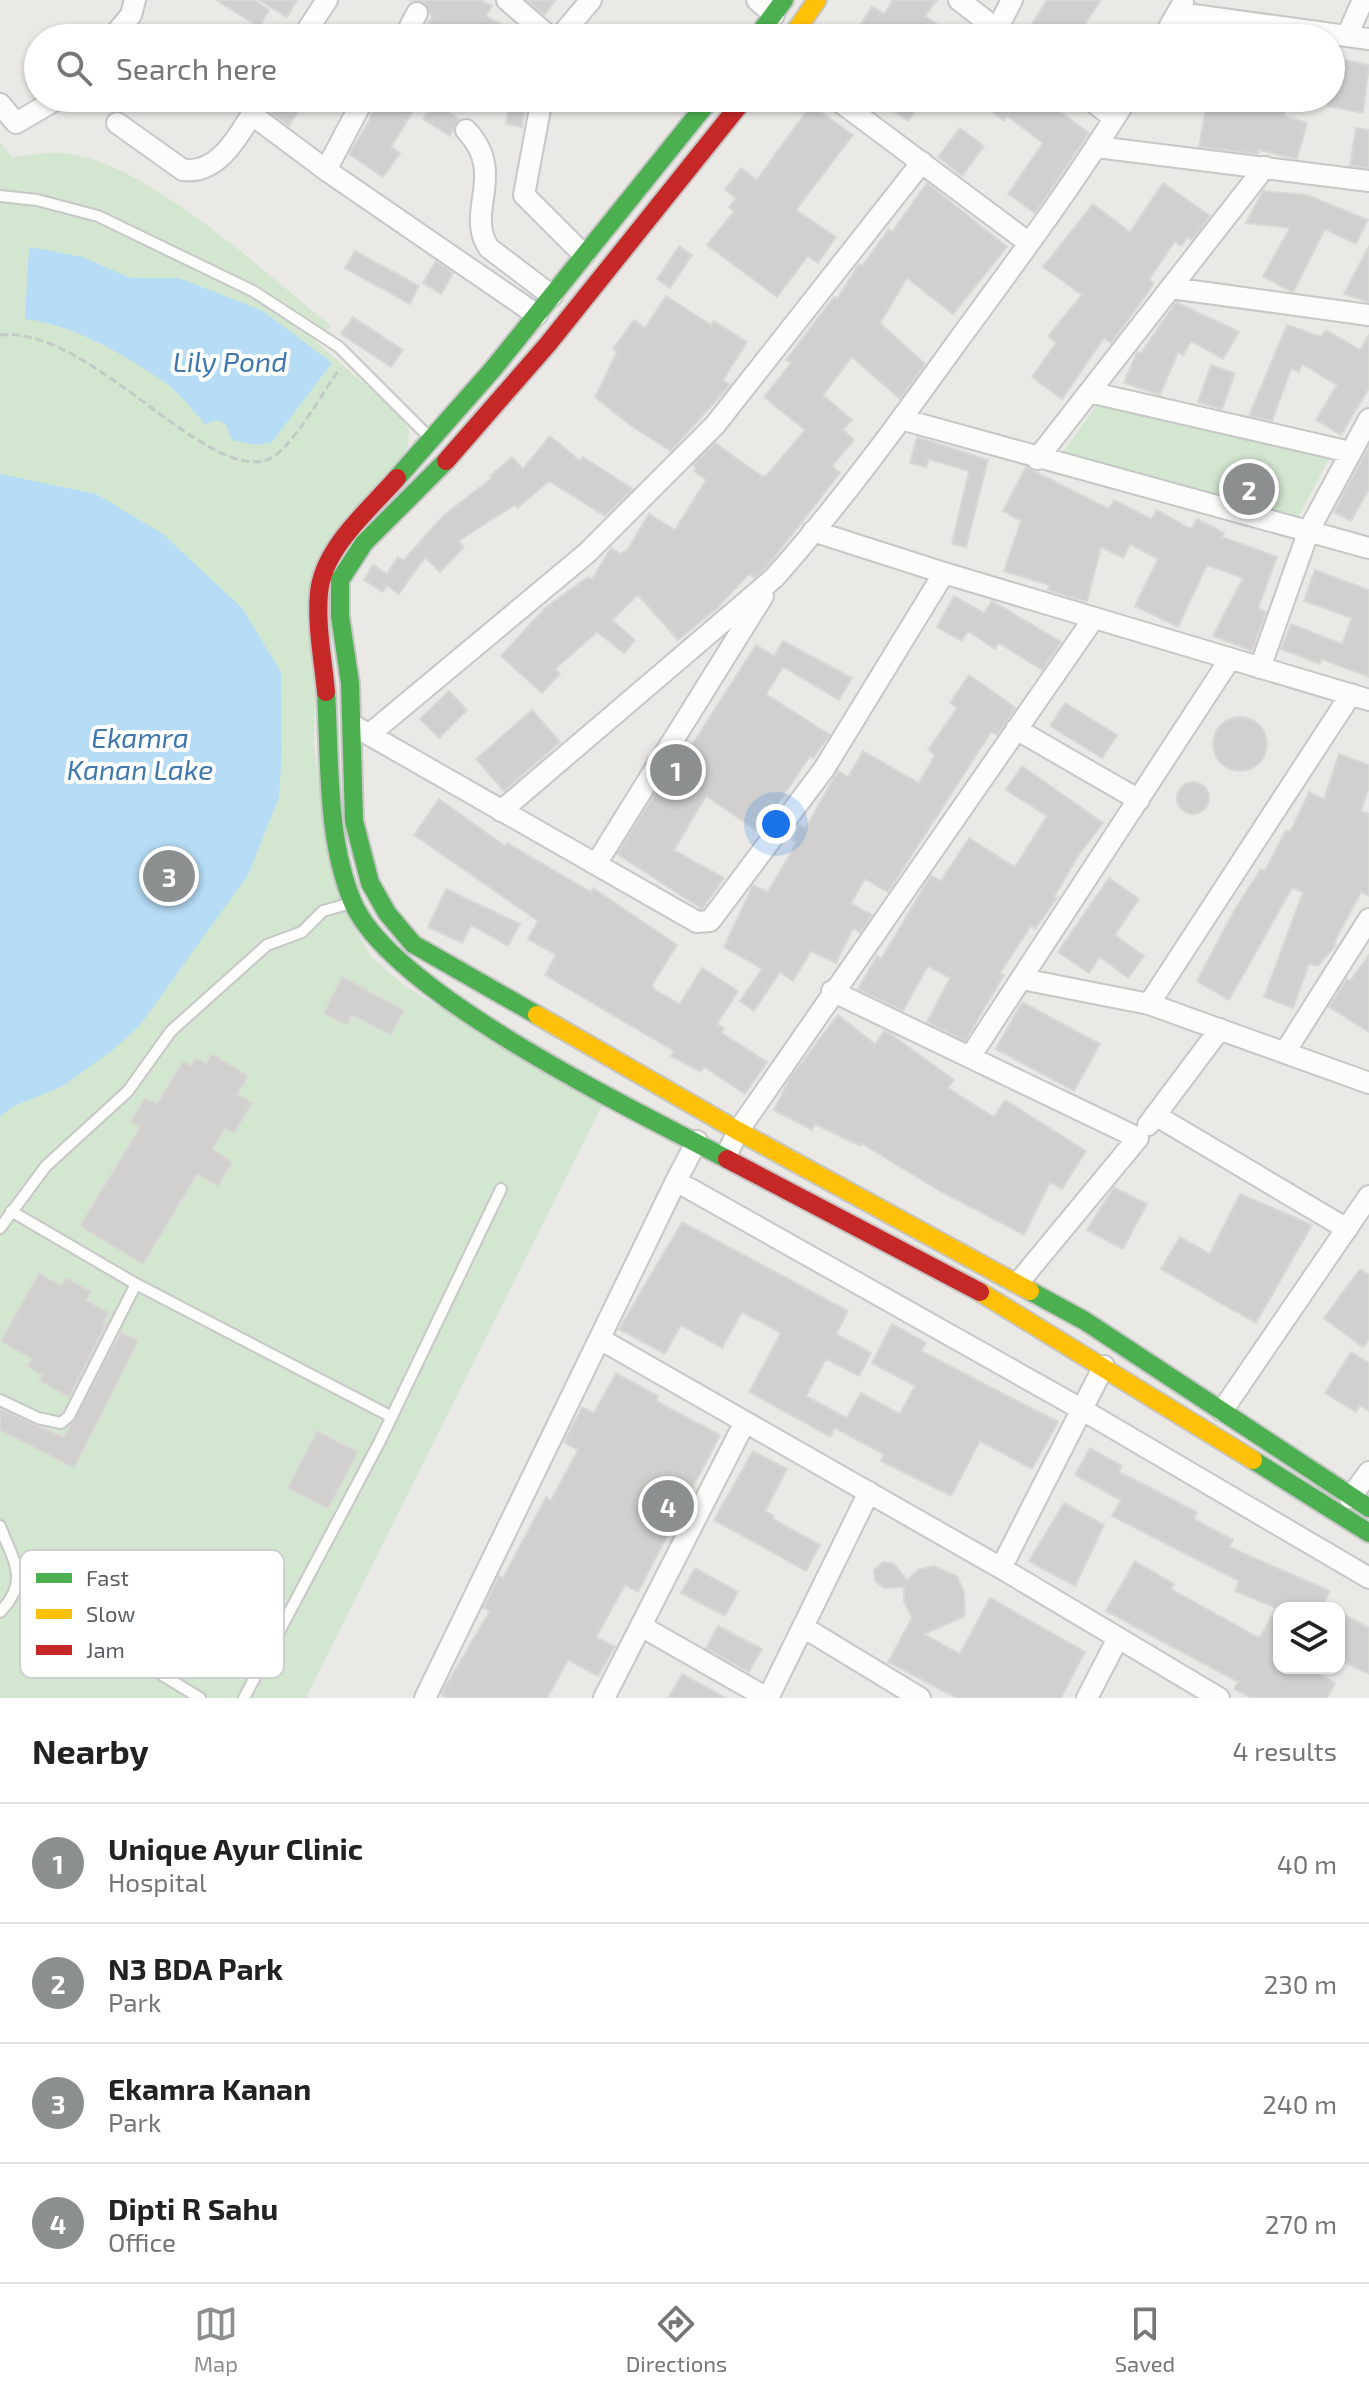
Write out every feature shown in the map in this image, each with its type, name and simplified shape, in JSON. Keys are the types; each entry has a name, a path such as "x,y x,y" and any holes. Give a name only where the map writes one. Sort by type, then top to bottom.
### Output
{"street":[{"path":"124,24 131,15 135,0"},
{"path":"311,24 327,0"},
{"path":"507,0 535,24"},
{"path":"571,24 591,0"},
{"path":"757,0 779,7 766,24"},
{"path":"801,24 817,0"},
{"path":"959,0 990,24"},
{"path":"1006,24 1012,0"},
{"path":"1363,0 1347,36 1369,39"},
{"path":"1171,24 1182,6 1281,24"},
{"path":"411,24 417,13"},
{"path":"0,104 16,123 35,112"},
{"path":"117,123 183,170 192,171 211,167 252,112"},
{"path":"263,112 326,170 537,315"},
{"path":"326,170 357,112"},
{"path":"539,112 524,195 584,255"},
{"path":"700,112 537,315 343,539 325,569 319,593 329,706 335,833 353,902 368,928 387,950 445,995 557,1070 726,1156 1016,1311 1369,1533"},
{"path":"734,112 509,391 356,553 340,580 362,730 352,811 361,859 373,893 389,920 413,944 738,1131 1085,1321 1369,1508"},
{"path":"854,112 1029,243"},
{"path":"1106,112 1114,118"},
{"path":"596,864 774,578 901,419 1097,147 1118,112"},
{"path":"466,130 483,152 486,191 482,238 489,248 552,296"},
{"path":"1097,147 1369,181"},
{"path":"362,730 587,553 715,425 922,162"},
{"path":"1037,459 1265,167"},
{"path":"1171,288 1369,315"},
{"path":"1089,392 1350,452"},
{"path":"901,419 1037,459 1369,548"},
{"path":"1260,668 1309,530 1369,419"},
{"path":"813,531 1360,697 1149,1004"},
{"path":"362,730 697,922 710,921 824,769 944,573"},
{"path":"501,811 774,578"},
{"path":"726,1156 738,1131 832,991 1094,618"},
{"path":"970,1057 1230,659"},
{"path":"1016,729 1139,800"},
{"path":"1285,1052 1369,919"},
{"path":"1022,979 1149,1004 1369,1083"},
{"path":"832,991 1138,1138"},
{"path":"1018,1283 1138,1138 1220,1029"},
{"path":"1155,1115 1347,1229"},
{"path":"425,1698 697,1141"},
{"path":"676,1181 1081,1409 1369,1578"},
{"path":"1222,1411 1369,1196"},
{"path":"600,1339 1001,1568 1219,1698"},
{"path":"1001,1568 1104,1366"},
{"path":"1166,1405 1181,1385"},
{"path":"604,1698 745,1422"},
{"path":"1350,1498 1369,1472"},
{"path":"641,1626 767,1698 869,1492"},
{"path":"803,1627 920,1698"},
{"path":"1087,1698 1118,1638"}],"lane":[{"path":"0,196 37,200 98,216 253,291 348,356 449,458"},
{"path":"0,1228 46,1166 128,1091 171,1031 267,945 302,932 323,911 353,902"},
{"path":"284,1622 392,1417 501,1189"},
{"path":"11,1211 136,1284 392,1417"},
{"path":"0,1400 38,1418 61,1423 69,1416 136,1284"},
{"path":"0,1526 19,1574 18,1587 0,1612"},
{"path":"167,1678 200,1698"},
{"path":"244,1698 255,1678"}],"path":[{"path":"0,335 12,334 69,350 129,388 201,442 225,455 257,462 269,459 285,446 348,356"}],"green space":[{"path":"0,142 12,157 61,153 93,159 165,196 202,222 331,326 316,342 397,412 409,430 408,446 365,522 315,693 314,744 325,833 350,920 371,957 407,988 604,1102 306,1698 0,1698"},
{"path":"1097,405 1329,459 1297,519 1060,456"}],"water":[{"name":"Lily Pond","path":"29,247 83,257 130,278 179,278 263,311 332,363 271,443 255,445 232,440 226,425 218,420 205,424 171,387 134,362 80,334 25,319"},
{"name":"Ekamra Kanan Lake","path":"0,474 96,494 163,534 242,608 281,672 282,748 279,797 248,875 140,1025 114,1049 63,1086 12,1107 0,1117"}],"building":[{"path":"216,0 254,0 269,10 261,24 254,24"},
{"path":"259,0 297,0 287,17"},
{"path":"409,0 480,0 492,6 486,16 501,24 428,24 432,17 424,2"},
{"path":"527,0 556,0 544,15"},
{"path":"893,0 937,0 925,16 937,24 861,24 872,6 884,14"},
{"path":"1047,0 1101,0 1085,24 1032,24"},
{"path":"1345,60 1369,65 1363,113 1345,110"},
{"path":"270,112 298,112 289,126"},
{"path":"372,112 412,112 391,147 400,153 383,177 349,154"},
{"path":"428,112 448,112 459,119 450,136 423,119"},
{"path":"508,112 525,112 522,127 506,124"},
{"path":"806,112 821,112 853,135 796,210 836,237 818,263 808,256 777,297 707,245 734,211 729,207 736,198 725,190 741,168 757,180"},
{"path":"895,112 914,112 908,121"},
{"path":"993,112 1060,112 1089,133 1035,213 1008,194 1043,143 1007,116 1004,121"},
{"path":"1205,112 1285,112 1284,116 1307,123 1297,159 1259,150 1258,154 1199,147"},
{"path":"960,128 984,146 962,176 938,157"},
{"path":"1356,128 1369,130 1369,168 1350,166"},
{"path":"927,183 1007,247 953,314 907,278 880,323 925,364 900,399 852,357 823,395 852,420 843,430 854,440 832,466 840,473 765,569 754,578 749,574 717,608 678,640 638,595 612,620 635,640 624,653 597,632 555,669 560,674 542,693 501,656 545,608 588,577 592,579 611,548 621,554 628,549 649,514 675,530 706,480 694,471 696,467 693,465 715,443 763,477 767,475 805,430 764,397 791,363 786,360 834,297 837,299 859,264 862,266 889,229 892,232"},
{"path":"1163,183 1210,216 1192,240 1188,237 1181,246 1175,241 1149,280 1153,283 1151,288 1111,343 1104,338 1062,399 1032,377 1056,343 1048,336 1082,295 1043,267 1093,204 1130,232"},
{"path":"1263,191 1307,195 1368,220 1356,244 1325,229 1293,292 1263,276 1290,228 1246,223"},
{"path":"679,246 692,255 670,288 657,279"},
{"path":"1369,246 1369,302 1344,294"},
{"path":"355,251 419,286 410,304 345,268"},
{"path":"436,261 453,273 441,294 423,283"},
{"path":"666,296 711,325 714,321 747,342 723,380 730,385 671,451 630,425 595,397 617,352 613,349 634,320 645,328"},
{"path":"1176,302 1239,332 1223,359 1191,341 1183,355 1178,352 1160,395 1124,383 1137,352 1141,353"},
{"path":"353,317 403,350 391,367 341,334"},
{"path":"1287,325 1321,337 1326,330 1360,350 1369,335 1369,388 1341,435 1316,420 1337,385 1302,364 1299,372 1291,369 1272,421 1249,416"},
{"path":"1211,365 1235,373 1222,409 1198,402"},
{"path":"550,436 580,461 583,457 633,489 605,516 549,481 518,508 515,505 458,541 464,547 440,572 425,557 399,594 387,586 383,592 364,580 373,565 387,574 398,557 403,561 444,515 492,478 490,476 512,457 523,469"},
{"path":"917,437 988,460 966,547 952,544 969,471 929,459 926,467 910,463"},
{"path":"1369,446 1369,489 1351,521 1334,512"},
{"path":"1026,467 1109,509 1114,500 1151,519 1157,510 1191,529 1197,519 1224,533 1222,537 1277,557 1258,608 1266,612 1252,651 1213,636 1243,578 1207,565 1178,627 1135,606 1158,559 1130,544 1123,558 1101,547 1087,602 1048,590 1049,585 1004,571 1021,521 1003,511"},
{"path":"1315,570 1369,590 1369,677 1322,659 1320,664 1281,649 1291,624 1342,644 1352,618 1304,601"},
{"path":"954,596 984,613 992,601 1061,642 1042,670 999,643 995,649 968,631 962,641 937,627"},
{"path":"783,641 852,678 839,700 783,667 766,694 830,735 813,758 810,756 759,832 706,796 674,850 724,878 702,909 617,854 658,789 663,792 679,764 675,762 683,748 688,751 756,645 774,656"},
{"path":"969,675 1016,708 997,735 991,732 888,892 865,879 851,903 872,915 860,933 853,928 836,963 811,951 793,981 780,972 754,1011 740,1001 762,969 724,947 753,885 768,892 797,842 792,839 799,825 805,829 838,771 848,777 863,751 919,783 935,755 928,750 957,708 950,703"},
{"path":"449,691 467,710 439,738 420,719"},
{"path":"1065,703 1117,735 1102,758 1050,726"},
{"path":"532,710 560,742 504,791 476,759"},
{"path":"1240,717 1251,719 1259,725 1265,733 1265,755 1259,763 1251,769 1240,771 1229,769 1221,763 1215,755 1213,744 1215,733 1221,725 1229,719"},
{"path":"1339,754 1369,765 1369,787 1361,811 1369,814 1369,896 1361,892 1334,943 1336,945 1318,966 1309,964 1293,1008 1264,997 1303,892 1292,888 1229,1000 1197,981 1235,909 1261,869 1265,871 1286,830 1290,832 1309,792 1324,799"},
{"path":"1022,766 1103,823 1078,856 1054,897 1057,898 1035,929 1031,926 1000,973 1004,975 965,1041 927,1022 950,978 928,966 903,1011 858,989 877,956 881,959 931,875 941,881 969,838 1015,867 1047,816 1006,790"},
{"path":"1193,782 1204,787 1209,798 1204,809 1193,814 1182,809 1177,798 1182,787"},
{"path":"439,799 505,846 507,843 591,892 593,888 677,945 652,985 655,990 680,1004 702,968 738,991 717,1024 724,1028 722,1033 767,1062 745,1094 704,1067 701,1072 671,1056 674,1051 545,975 556,955 528,939 538,921 414,835"},
{"path":"1109,878 1139,899 1115,935 1144,956 1128,978 1100,957 1089,973 1058,952"},
{"path":"446,889 520,924 508,946 471,925 462,943 428,927"},
{"path":"1369,955 1369,1032 1329,1007 1347,979 1350,981"},
{"path":"342,977 404,1010 391,1035 352,1015 346,1025 324,1013"},
{"path":"1022,1002 1100,1044 1074,1091 996,1049"},
{"path":"838,1015 875,1044 884,1031 889,1033 954,1080 948,1088 994,1117 1005,1100 1086,1151 1062,1189 1050,1182 1024,1235 940,1191 861,1143 860,1146 815,1124 812,1130 774,1110 790,1078"},
{"path":"212,1054 248,1076 237,1094 252,1103 234,1133 225,1128 212,1149 232,1162 218,1186 197,1174 143,1264 80,1226 140,1127 131,1121 145,1098 157,1104 183,1061 191,1066 196,1058 206,1064"},
{"path":"1114,1187 1147,1204 1123,1249 1087,1230"},
{"path":"1240,1194 1312,1225 1256,1323 1161,1269 1180,1237 1210,1254"},
{"path":"682,1222 848,1311 836,1334 871,1353 859,1376 826,1359 806,1396 847,1418 861,1393 900,1414 915,1386 872,1363 892,1324 926,1343 921,1351 1058,1422 1032,1469 980,1441 951,1496 881,1461 884,1454 835,1428 830,1437 749,1392 781,1333 742,1312 722,1348 681,1325 665,1354 619,1329"},
{"path":"1360,1269 1369,1275 1369,1339 1363,1347 1324,1318"},
{"path":"39,1273 61,1286 66,1278 91,1292 86,1300 109,1313 69,1397 39,1380 42,1375 27,1366 32,1359 1,1341"},
{"path":"121,1332 138,1341 74,1468 0,1430 0,1409 64,1437"},
{"path":"1351,1352 1369,1363 1369,1411 1360,1405 1356,1412 1325,1393"},
{"path":"616,1373 658,1396 656,1401 720,1435 638,1592 625,1585 596,1637 615,1647 598,1676 568,1660 547,1698 448,1698 441,1694 490,1611 483,1608 499,1576 503,1578 546,1497 551,1500 578,1450 564,1442 582,1407 594,1413"},
{"path":"317,1431 358,1452 328,1509 288,1488"},
{"path":"1090,1448 1122,1466 1119,1472 1197,1512 1194,1519 1233,1540 1229,1547 1330,1591 1324,1602 1273,1602 1273,1607 1235,1591 1239,1581 1112,1516 1121,1500 1075,1475"},
{"path":"753,1451 787,1469 765,1511 774,1516 773,1519 820,1545 806,1571 714,1520"},
{"path":"1064,1503 1104,1525 1075,1586 1029,1561"},
{"path":"1135,1561 1174,1584 1171,1589 1257,1637 1261,1636 1273,1614 1273,1674 1318,1674 1335,1683 1327,1698 1252,1698 1234,1689 1238,1682 1106,1611"},
{"path":"883,1562 894,1564 907,1580 918,1570 934,1566 957,1576 964,1592 965,1616 924,1634 960,1654 990,1598 1085,1652 1061,1698 957,1698 888,1662 912,1618 904,1601 904,1587 884,1588 875,1581 874,1570"},
{"path":"695,1568 738,1592 725,1616 681,1593"},
{"path":"1345,1615 1369,1628 1369,1674 1345,1663"},
{"path":"718,1626 762,1649 749,1672 706,1648"},
{"path":"682,1674 726,1698 668,1698"}],"traffic: fast":[{"path":"766,24 784,0"},
{"path":"397,478 493,369 700,112"},
{"path":"446,461 364,543 340,580 340,616 350,683 354,821 370,883 387,913 413,944 537,1015"},
{"path":"326,692 331,799 338,853 353,903 377,938 416,975 521,1047 727,1159"},
{"path":"1030,1291 1085,1321 1369,1508"},
{"path":"1253,1460 1369,1533"}],"traffic: slow":[{"path":"801,24 817,0"},
{"path":"537,1015 738,1131 1030,1291"},
{"path":"980,1292 1253,1460"}],"traffic: jam":[{"path":"446,461 548,344 734,112"},
{"path":"326,692 318,617 322,576 338,545 397,478"},
{"path":"727,1159 980,1292"}],"place":[{"name":"N3 BDA Park","path":"1249,489"},
{"name":"Unique Ayur Clinic","path":"676,770"},
{"name":"Ekamra Kanan","path":"169,876"},
{"name":"Dipti R Sahu","path":"668,1506"}]}
